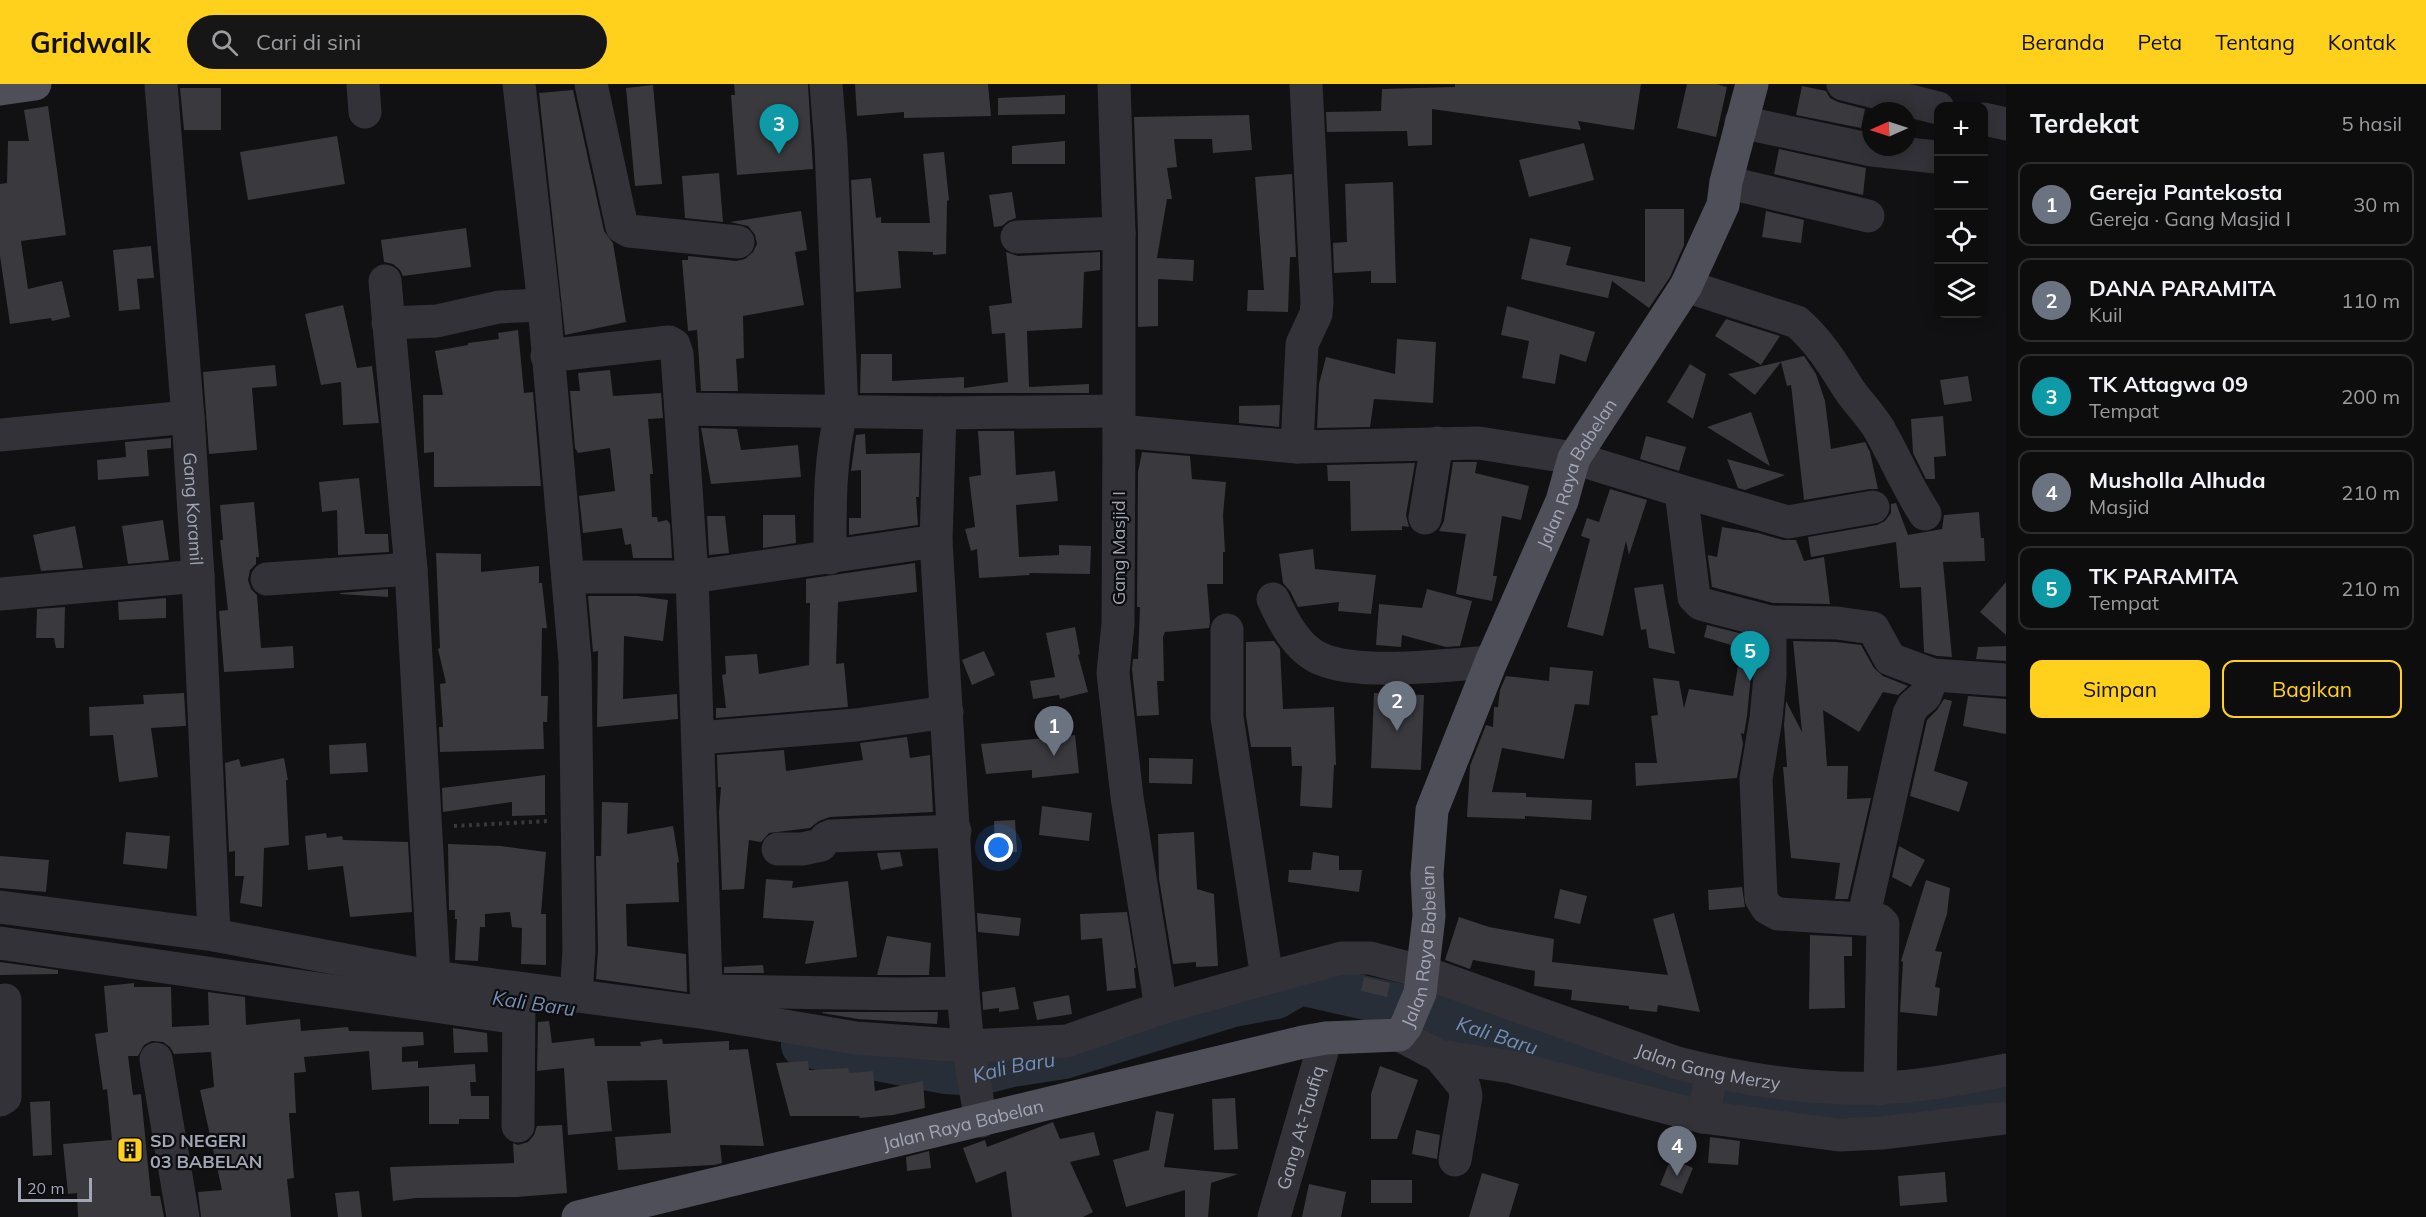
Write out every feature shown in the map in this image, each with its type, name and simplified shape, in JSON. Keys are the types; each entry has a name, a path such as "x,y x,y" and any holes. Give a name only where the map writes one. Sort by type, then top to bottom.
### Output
{"main road":[{"path":"0,89 35,84"},
{"name":"Jalan Raya Babelan","path":"578,1217 1326,1038 1403,1031 1422,982 1429,916 1427,874 1432,810 1491,662 1562,501 1574,458 1686,286 1723,205 1726,182 1752,84"}],"street":[{"name":"Gang Koramil","path":"161,84 188,417 198,576 214,935"},
{"path":"519,84 544,305 575,661 579,950 576,996"},
{"path":"591,84 622,227 628,231 738,242"},
{"path":"826,84 831,147 842,410 835,435 830,558"},
{"name":"Gang Masjid I","path":"1114,84 1119,233 1118,624 1113,673 1127,797 1161,1008"},
{"path":"1297,447 1302,344 1316,314 1317,302 1306,84"},
{"path":"1843,84 1934,107"},
{"path":"1988,120 2006,124"},
{"path":"1741,122 1872,150 1934,157"},
{"path":"1726,182 1868,216"},
{"path":"1017,237 1119,233"},
{"path":"385,281 411,569 434,977"},
{"path":"1686,286 1797,322 1808,332 1879,429 1909,491 1925,514"},
{"path":"388,323 437,321 499,307 544,305"},
{"path":"547,356 669,342 674,345 677,354 692,577 707,1002"},
{"path":"682,409 842,410 1118,421 1297,447 1479,443 1574,458 1788,522 1873,507"},
{"path":"940,413 936,541 963,993 981,1121"},
{"path":"0,435 188,417"},
{"path":"1425,518 1437,443"},
{"path":"1681,491 1695,597 1701,604 1770,622 1838,623 1873,628 1890,659 1933,675 2006,680"},
{"path":"568,577 692,577 936,541"},
{"path":"267,579 411,569"},
{"path":"0,594 198,576"},
{"path":"1273,599 1299,643 1320,659 1346,665 1389,668 1491,662"},
{"path":"1770,622 1770,676 1756,779 1761,898 1767,908 1778,914 1879,920 1883,924 1880,1089"},
{"path":"1227,630 1228,728 1267,978"},
{"path":"1863,919 1909,714 1913,706 1925,696 1933,675"},
{"path":"699,738 856,725 947,712"},
{"path":"778,849 821,845 826,838 831,836 955,831"},
{"path":"4,926 214,935 434,977 519,1003"},
{"path":"4,926 519,1003 576,996 707,1002 963,993"},
{"name":"Jalan Gang Merzy","path":"707,1002 972,1067 1067,1041 1161,1008 1267,978 1342,958 1370,958 1422,982 1677,1063 1708,1093 1828,1088 1880,1089 1958,1080 2006,1070"},
{"path":"0,1100 5,1097 5,1000"},
{"path":"518,1126 519,1003"},
{"path":"1403,1031 1439,1056 1464,1086 1466,1096 1455,1160"},
{"name":"Gang At-Taufiq","path":"1274,1217 1326,1038"},
{"path":"1439,1056 1708,1093 1839,1135 1882,1133 2006,1118"},
{"path":"156,1059 183,1217"}],"path":[{"path":"426,827 577,820"}],"building":[{"path":"734,84 808,84 813,169 737,175 731,95 735,95"},
{"path":"855,84 988,84 991,116 904,118 904,112 857,116"},
{"path":"1455,84 1641,84 1634,130 1578,121 1581,130 1432,109 1432,145 1408,146 1407,131 1327,132 1326,112 1381,111 1382,89 1455,87"},
{"path":"1687,84 1716,84 1727,87 1716,137 1677,128"},
{"path":"653,85 662,184 635,186 626,88"},
{"path":"1802,86 1826,91 1830,98 1838,102 1862,108 1862,123 1861,128 1796,115"},
{"path":"180,88 221,88 221,130 184,130"},
{"path":"573,90 604,231 613,243 626,322 565,335 539,93"},
{"path":"1065,95 1065,114 998,115 998,98"},
{"path":"48,106 66,235 21,241 28,289 62,281 70,317 52,321 51,318 10,324 0,256 0,184 7,183 8,141 29,141 24,110"},
{"path":"1249,115 1252,150 1213,153 1212,139 1174,139 1177,167 1167,168 1172,199 1167,199 1157,258 1194,260 1193,281 1158,279 1158,326 1138,327 1134,117"},
{"path":"337,136 345,184 248,200 240,152"},
{"path":"1065,141 1065,164 1012,164 1012,146"},
{"path":"1584,143 1594,180 1529,197 1519,160"},
{"path":"1779,149 1866,168 1863,195 1774,174"},
{"path":"944,152 949,200 947,201 946,254 933,255 933,252 898,251 901,288 856,292 851,180 871,178 876,218 881,217 881,223 930,223 923,154"},
{"path":"719,173 723,222 685,218 682,176"},
{"path":"1292,174 1296,257 1290,257 1288,312 1247,311 1248,290 1264,290 1255,177"},
{"path":"1393,182 1396,283 1371,283 1371,271 1334,273 1333,243 1347,242 1345,184"},
{"path":"1012,192 1016,218 1002,226 994,227 989,195"},
{"path":"1645,209 1684,209 1684,245 1670,277 1649,308 1612,281 1608,298 1521,279 1530,238 1571,247 1566,265 1645,282"},
{"path":"801,211 807,250 795,252 804,305 743,316 744,358 736,359 738,391 701,391 697,330 688,331 682,260 688,260 688,256 736,261 745,259 753,252 757,244 755,235 748,226 730,222"},
{"path":"1766,211 1804,220 1801,243 1762,237"},
{"path":"466,228 471,267 403,276 393,264 384,262 381,240"},
{"path":"151,246 154,278 137,279 140,309 119,311 113,250"},
{"path":"1006,252 1018,256 1100,252 1100,270 1084,272 1082,328 1027,331 1029,387 1089,384 1089,393 860,393 861,354 892,354 892,381 964,377 964,388 1008,382 1005,333 992,334 989,306 1012,303"},
{"path":"343,305 357,368 372,366 379,423 343,425 341,382 321,385 305,314"},
{"path":"1507,306 1595,332 1586,362 1560,354 1555,384 1522,378 1529,341 1501,335"},
{"path":"1726,319 1780,336 1761,365 1715,336"},
{"path":"518,330 524,393 533,392 541,486 434,487 434,452 424,453 423,395 443,395 435,351 499,339 498,333"},
{"path":"1397,339 1436,342 1433,403 1374,399 1370,427 1317,428 1319,384 1326,357 1395,374"},
{"path":"1804,356 1816,374 1825,401 1831,449 1865,442 1870,452 1878,489 1804,500 1791,385 1787,386 1781,362 1755,395 1728,374"},
{"path":"1690,364 1706,374 1693,419 1667,402"},
{"path":"275,365 277,386 252,388 257,450 209,454 203,372"},
{"path":"610,370 613,396 661,393 663,418 648,419 653,474 650,474 652,517 657,517 658,522 667,520 670,524 672,558 633,558 631,544 625,545 622,528 583,533 579,496 615,491 610,448 578,453 575,448 570,391 580,391 578,373"},
{"path":"1968,376 1972,401 1944,405 1940,380"},
{"path":"1280,405 1279,427 1239,423 1239,406"},
{"path":"1751,412 1770,466 1707,427"},
{"path":"1943,416 1946,456 1934,457 1935,479 1926,479 1913,453 1911,419"},
{"path":"701,428 737,429 741,450 798,445 801,477 711,484"},
{"path":"978,431 1014,431 1016,475 1055,471 1058,501 1016,505 1019,557 1059,555 1059,545 1091,546 1090,574 1029,573 1030,575 979,578 977,549 971,551 965,529 975,527 969,477 981,475"},
{"path":"865,434 866,454 920,453 919,497 916,497 918,525 849,535 849,518 861,518 861,470 851,471 856,435"},
{"path":"1646,436 1686,447 1679,471 1640,459"},
{"path":"171,438 171,448 147,450 149,476 98,480 97,460 126,457 125,442"},
{"path":"1142,452 1190,456 1192,479 1226,482 1223,515 1225,552 1223,552 1223,584 1207,584 1209,628 1165,632 1163,637 1164,681 1157,681 1159,715 1137,716 1132,669 1133,659 1138,659 1140,607 1137,607 1138,472"},
{"path":"1727,459 1785,475 1745,490 1738,488"},
{"path":"1453,462 1477,462 1475,473 1529,486 1521,520 1502,516 1493,576 1497,576 1492,601 1456,594 1466,534 1439,531 1444,521"},
{"path":"1415,463 1406,515 1409,527 1402,526 1402,530 1351,531 1350,481 1328,481 1327,465"},
{"path":"359,478 365,534 388,534 389,552 338,555 337,510 322,512 319,482"},
{"path":"1610,489 1647,500 1629,555 1626,541 1603,636 1567,627 1590,539 1581,536 1587,518 1599,522"},
{"path":"254,502 259,557 256,557 256,564 250,570 248,580 251,589 257,595 261,648 293,646 294,668 224,672 219,611 228,610 220,540 223,540 220,505"},
{"path":"1896,503 1908,535 1942,529 1944,515 1979,512 1981,538 1984,538 1985,561 1943,562 1952,657 1924,652 1921,587 1900,588 1896,542 1811,557 1808,537 1877,525 1885,521 1891,513 1891,504"},
{"path":"763,515 795,515 796,543 763,548"},
{"path":"707,516 725,516 729,553 709,555"},
{"path":"163,520 169,560 128,564 122,526"},
{"path":"75,526 83,568 41,571 33,535"},
{"path":"1722,527 1783,540 1796,540 1804,561 1824,557 1830,604 1773,603 1712,587 1708,555 1717,557"},
{"path":"1313,549 1315,569 1376,575 1371,614 1338,611 1339,602 1298,607 1283,583 1279,554"},
{"path":"436,553 481,554 481,572 539,566 539,583 542,583 547,628 542,628 541,696 548,696 547,722 543,722 544,749 440,752 439,727 443,727 440,684 446,683 438,649 440,648"},
{"path":"915,563 917,592 838,602 836,664 844,663 848,707 716,718 716,708 726,708 722,675 726,674 725,656 757,654 759,674 809,665 810,603 806,603 806,579"},
{"path":"2006,582 2006,635 1980,612"},
{"path":"1663,584 1675,654 1649,648 1646,629 1641,630 1634,588"},
{"path":"388,589 388,597 340,594 340,593"},
{"path":"1427,589 1472,601 1460,646 1446,647 1402,635 1401,647 1376,645 1379,604 1422,608"},
{"path":"588,596 638,596 668,600 663,641 624,636 623,699 677,694 678,719 597,727 598,651 593,652"},
{"path":"166,598 166,618 119,620 118,602"},
{"path":"65,607 64,648 56,648 54,638 36,638 37,609"},
{"path":"1707,625 1751,636 1751,675 1747,716 1744,734 1741,733 1743,744 1737,778 1636,786 1635,763 1657,763 1651,716 1658,715 1653,678 1679,681 1684,708 1689,689 1733,696 1741,648 1704,637"},
{"path":"1075,627 1080,654 1078,655 1088,692 1060,699 1059,695 1033,699 1030,681 1055,677 1046,633"},
{"path":"1274,641 1280,649 1283,709 1334,707 1336,765 1334,765 1332,808 1300,806 1302,766 1292,766 1291,747 1251,747 1246,716 1246,642"},
{"path":"1793,641 1861,645 1874,668 1883,676 1908,686 1898,695 1883,692 1859,732 1823,710 1827,766 1848,766 1847,799 1871,798 1848,899 1835,899 1840,863 1791,858 1783,767 1787,767 1784,725 1786,701 1802,732"},
{"path":"2006,646 2006,661 1976,659 1978,647"},
{"path":"984,651 995,675 972,685 962,660"},
{"path":"1550,667 1593,671 1589,705 1575,704 1564,759 1502,748 1492,792 1526,793 1526,797 1592,800 1591,820 1525,816 1525,819 1467,817 1470,766 1486,725 1493,727 1494,707 1498,707 1500,690 1506,676 1549,681"},
{"path":"184,693 186,726 151,728 158,777 119,782 113,735 90,736 89,707 144,704 143,695"},
{"path":"1374,693 1424,695 1421,770 1371,768"},
{"path":"1968,696 2006,699 2006,734 1963,726"},
{"path":"1944,699 1952,701 1934,771 1968,782 1959,812 1910,796 1927,720"},
{"path":"1075,735 1079,773 1032,778 1032,770 986,774 981,744"},
{"path":"907,737 910,758 930,755 933,812 830,817 810,828 769,833 761,842 749,840 744,889 722,890 719,812 721,787 718,787 717,755 784,750 786,771 863,760 860,743"},
{"path":"366,743 368,772 330,774 329,745"},
{"path":"284,758 288,780 286,780 289,845 264,848 262,907 240,903 244,876 235,876 235,851 229,852 225,763 239,759 241,767"},
{"path":"1149,758 1193,759 1192,784 1149,783"},
{"path":"545,775 545,815 512,816 512,802 443,812 442,788"},
{"path":"602,802 628,803 627,834 673,826 679,862 677,863 679,902 626,904 627,946 686,954 687,992 596,979 598,950 596,856 601,856"},
{"path":"1042,806 1092,813 1089,841 1039,835"},
{"path":"1015,820 1017,852 995,853 994,821"},
{"path":"126,832 170,836 167,869 123,864"},
{"path":"1194,832 1197,889 1214,894 1218,966 1196,967 1196,962 1173,964 1159,879 1158,834"},
{"path":"326,833 327,838 342,836 343,840 408,842 412,912 350,917 343,866 308,870 305,836"},
{"path":"448,844 501,846 546,852 541,914 546,914 546,965 521,964 522,928 512,927 510,912 485,914 485,927 480,927 478,961 455,960 457,919 455,919 455,910 449,910"},
{"path":"1899,846 1925,860 1911,887 1892,877"},
{"path":"900,852 903,866 881,870 877,853"},
{"path":"1313,852 1339,856 1339,870 1362,870 1359,892 1288,882 1289,870 1311,870"},
{"path":"0,856 49,860 46,892 0,888"},
{"path":"766,879 793,881 792,888 848,881 857,957 805,964 814,921 763,918"},
{"path":"1926,880 1950,888 1947,914 1935,951 1942,952 1935,987 1940,988 1937,1016 1900,1012 1903,962 1901,961"},
{"path":"1742,887 1745,907 1709,910 1708,890"},
{"path":"1560,889 1587,896 1580,924 1554,918"},
{"path":"1127,912 1136,968 1134,968 1136,988 1107,991 1102,938 1081,940 1080,914"},
{"path":"977,913 1021,918 1019,936 978,932"},
{"path":"1674,913 1700,1012 1658,1005 1657,1012 1629,1009 1629,1006 1571,1000 1572,990 1534,986 1535,971 1473,960 1470,969 1445,960 1459,917 1489,927 1554,939 1552,962 1668,975 1653,919"},
{"path":"1810,935 1852,937 1852,956 1844,956 1845,1008 1809,1009"},
{"path":"887,936 931,943 929,975 877,975"},
{"path":"0,962 58,970 58,974 0,975"},
{"path":"763,965 764,973 724,973 724,967"},
{"path":"1364,977 1390,983 1387,997 1361,991"},
{"path":"134,983 134,987 171,987 172,1027 209,1025 208,992 245,997 246,1025 300,1019 301,1031 348,1027 349,1031 423,1032 424,1045 402,1047 402,1062 418,1061 418,1068 475,1064 476,1082 470,1082 471,1096 489,1096 489,1119 459,1119 459,1124 429,1124 429,1086 372,1090 369,1051 304,1057 306,1072 294,1073 296,1113 289,1113 294,1178 287,1179 291,1217 201,1217 198,1192 222,1190 200,1090 214,1087 211,1052 174,1054 163,1042 152,1041 144,1045 138,1056 128,1056 133,1095 141,1094 151,1196 160,1196 164,1217 78,1217 77,1193 68,1194 63,1144 112,1140 107,1089 103,1090 95,1034 108,1032 104,986"},
{"path":"1015,987 1019,1009 999,1012 999,1008 983,1010 982,992"},
{"path":"1069,995 1072,1014 1037,1020 1033,1002"},
{"path":"823,1012 938,1012 937,1024 858,1019"},
{"path":"549,1021 552,1043 594,1038 595,1046 641,1046 640,1042 662,1039 663,1044 729,1041 729,1050 748,1049 764,1146 720,1145 722,1163 714,1165 618,1170 615,1137 671,1133 667,1080 607,1081 612,1131 568,1135 564,1068 537,1071 538,1022"},
{"path":"453,1028 487,1033 488,1052 454,1053"},
{"path":"808,1061 809,1070 848,1068 849,1073 873,1071 875,1091 923,1081 925,1108 893,1115 860,1118 859,1116 790,1116 776,1063"},
{"path":"1380,1066 1418,1080 1397,1139 1371,1139 1371,1094"},
{"path":"1235,1098 1238,1149 1214,1150 1212,1099"},
{"path":"50,1101 52,1155 33,1156 30,1102"},
{"path":"1156,1111 1174,1114 1164,1167 1238,1174 1211,1183 1208,1217 1185,1217 1185,1190 1126,1207 1113,1160 1149,1150"},
{"path":"1053,1122 1060,1139 1094,1132 1100,1155 1070,1162 1093,1212 1083,1217 1012,1217 1006,1171 976,1183 963,1148 985,1140 987,1147"},
{"path":"562,1125 567,1193 517,1197 416,1198 393,1201 390,1167 514,1163 513,1143 518,1145 528,1142 537,1126"},
{"path":"1416,1130 1440,1135 1437,1159 1412,1154"},
{"path":"1710,1137 1740,1141 1738,1165 1708,1163"},
{"path":"929,1151 931,1168 907,1171 906,1157"},
{"path":"1671,1158 1693,1168 1682,1194 1660,1185"},
{"path":"1945,1172 1947,1202 1900,1206 1898,1176"},
{"path":"1482,1173 1519,1184 1509,1217 1469,1217"},
{"path":"1371,1180 1412,1180 1412,1203 1371,1203"},
{"path":"1309,1184 1346,1192 1341,1217 1302,1217"},
{"path":"359,1191 362,1217 338,1217 335,1193"}],"waterway":[{"name":"Kali Baru","path":"803,1045 945,1072 977,1074 1012,1065 1064,1057 1233,1005 1276,997 1300,983 1427,1012 1635,1079 1684,1090 1731,1093 1835,1118 2006,1090"}],"place":[{"name":"TK Attagwa 09","path":"779,154"},
{"name":"TK PARAMITA","path":"1750,681"},
{"name":"DANA PARAMITA","path":"1397,731"},
{"name":"Gereja Pantekosta","path":"1054,756"},
{"name":"SD NEGERI 03 BABELAN","path":"130,1150"},
{"name":"Musholla Alhuda","path":"1677,1176"}]}
